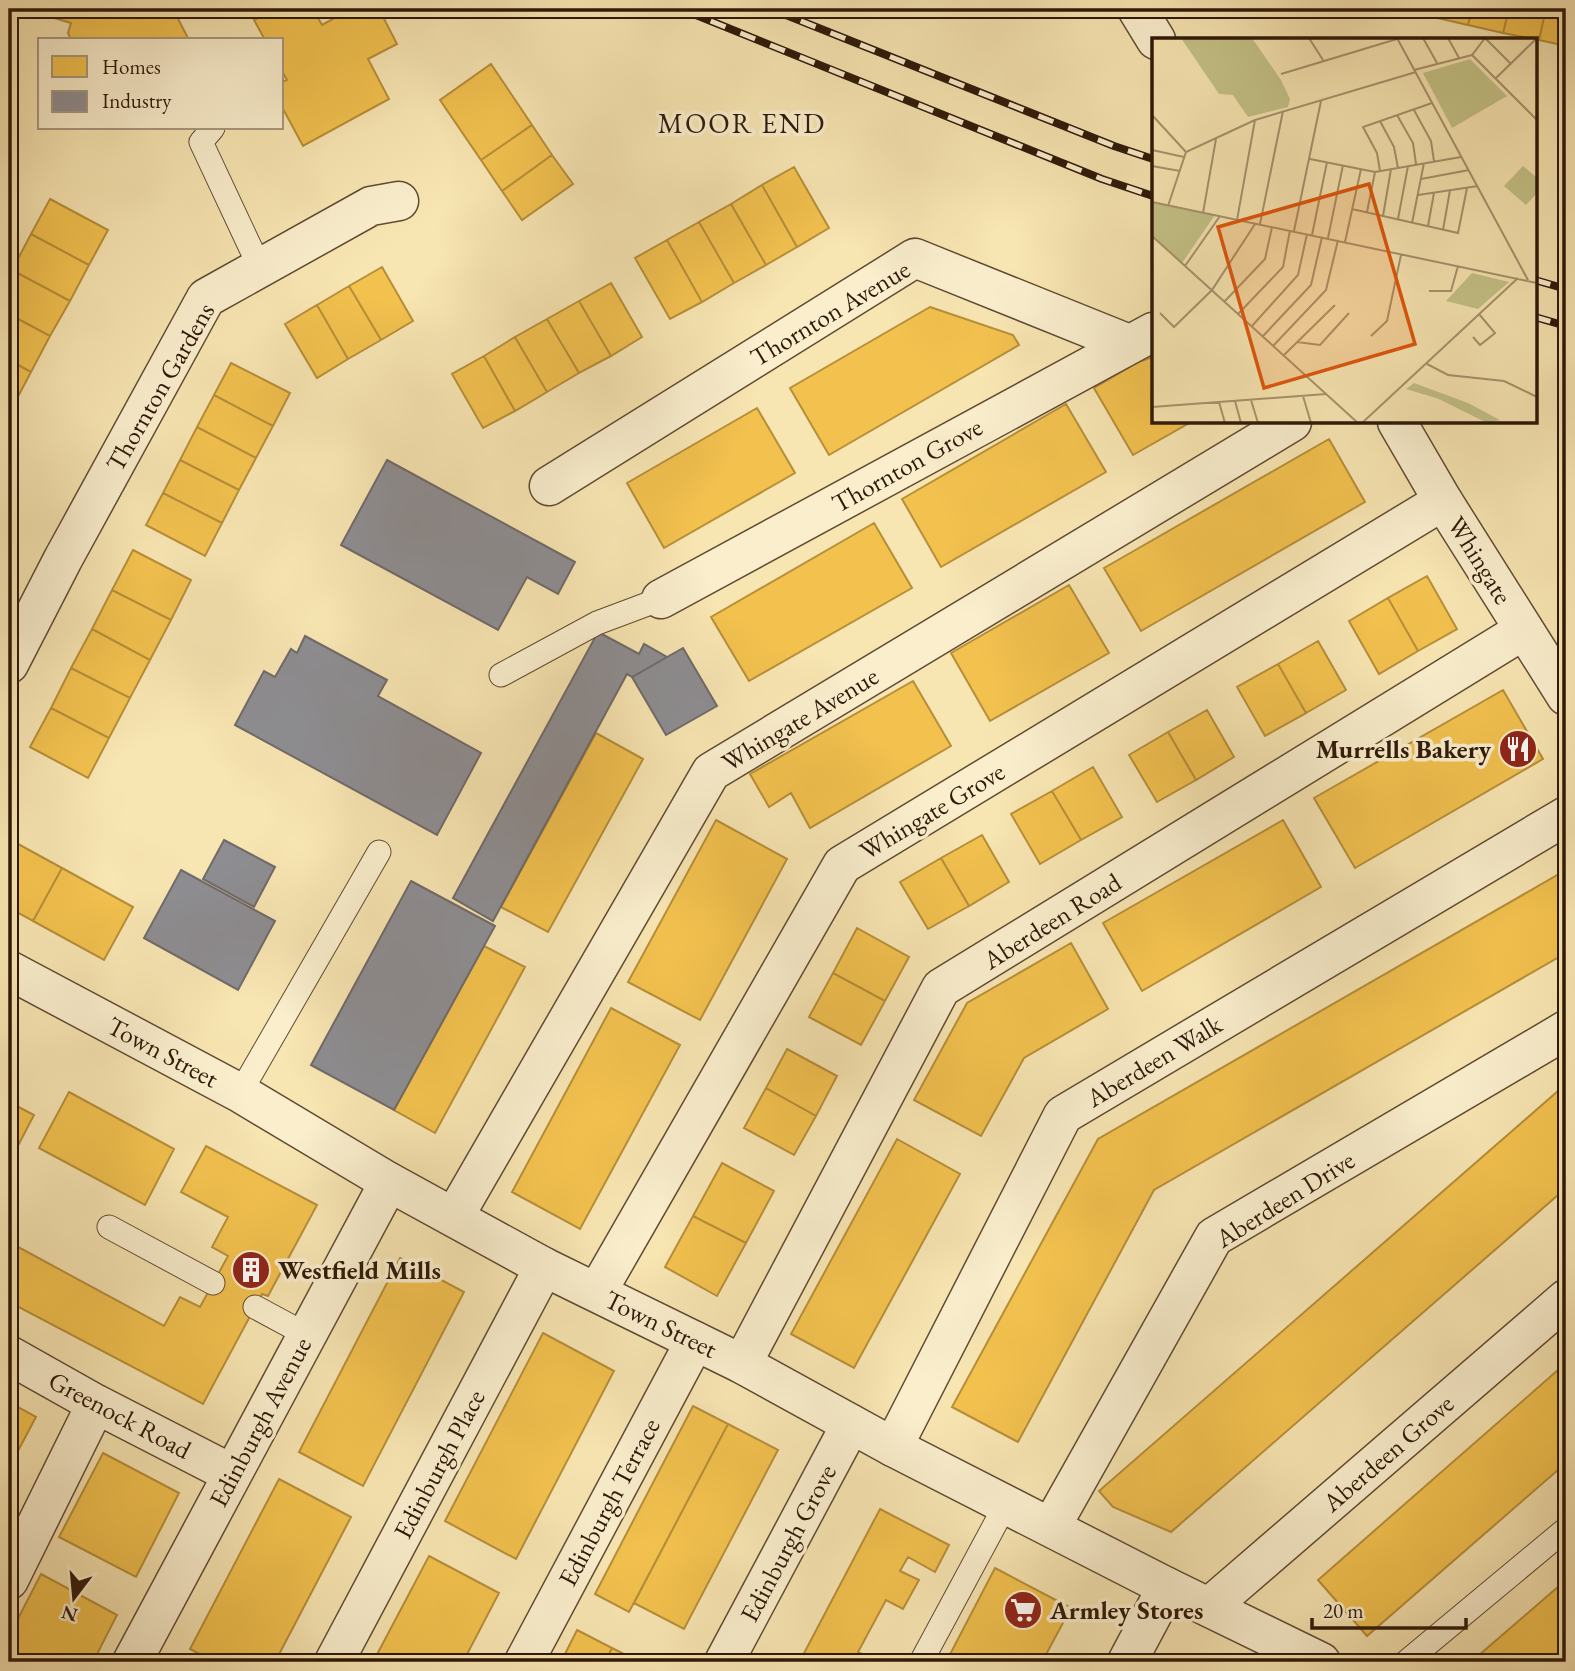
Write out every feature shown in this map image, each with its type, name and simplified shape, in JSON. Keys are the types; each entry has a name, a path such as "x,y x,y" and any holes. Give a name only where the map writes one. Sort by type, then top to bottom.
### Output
{"street":[{"name":"Thornton Gardens","path":"9,664 206,298 371,206 399,201"},
{"name":"Thornton Avenue","path":"549,486 915,258 1141,338"},
{"name":"Thornton Grove","path":"661,599 1141,338"},
{"name":"Whingate Avenue","path":"454,1217 711,772 1289,424"},
{"name":"Whingate","path":"1398,424 1443,501 1566,696"},
{"name":"Whingate Grove","path":"597,1292 842,865 1443,501"},
{"name":"Aberdeen Road","path":"742,1364 941,988 1524,630"},
{"name":"Aberdeen Walk","path":"893,1447 1063,1115 1566,817"},
{"name":"Town Street","path":"9,970 240,1093 389,1182 544,1266 742,1364 893,1447 1167,1587 1321,1662"},
{"name":"Aberdeen Drive","path":"1051,1527 1214,1237 1566,1030"},
{"name":"Edinburgh Avenue","path":"132,1662 389,1182"},
{"name":"Edinburgh Place","path":"334,1662 544,1266"},
{"name":"Aberdeen Grove","path":"1209,1607 1566,1299"},
{"name":"Edinburgh Terrace","path":"524,1662 695,1341"},
{"name":"Greenock Road","path":"9,1355 96,1405 232,1474"},
{"path":"9,1580 96,1405"},
{"name":"Edinburgh Grove","path":"724,1662 851,1424"},
{"path":"1128,1662 1167,1587"}],"lane":[{"path":"211,130 201,142 260,268"},
{"path":"501,675 597,624 661,599"},
{"path":"240,1093 379,852"},
{"path":"109,1227 213,1283"},
{"path":"255,1307 307,1335"},
{"path":"921,1662 1006,1504"},
{"path":"1406,1662 1566,1528"}],"building: Homes":[{"path":"24,9 173,9 188,38 70,38 68,33 71,23"},
{"path":"275,9 313,9 322,25 351,9 379,9 397,44 368,59 389,99 303,146 284,111 284,81 287,80 284,75 284,38 264,38 254,20"},
{"path":"1398,9 1435,9 1433,17"},
{"path":"1435,9 1472,9 1468,25 1433,17"},
{"path":"1472,9 1509,9 1503,33 1468,25"},
{"path":"1509,9 1546,9 1539,40 1503,33"},
{"path":"1546,9 1566,9 1566,46 1539,40"},
{"path":"491,64 532,125 481,160 440,100"},
{"path":"532,125 552,155 502,191 481,160"},
{"path":"552,155 573,184 522,220 502,191"},
{"path":"794,167 829,228 797,247 762,185"},
{"path":"762,185 797,247 766,265 731,204"},
{"path":"50,199 108,230 89,265 31,234"},
{"path":"731,204 766,265 734,283 699,222"},
{"path":"699,222 734,283 702,302 667,240"},
{"path":"31,234 89,265 70,301 12,270"},
{"path":"667,240 702,302 670,319 635,258"},
{"path":"382,267 413,321 381,340 349,286"},
{"path":"12,270 70,301 50,336 9,314 9,276"},
{"path":"611,283 642,337 611,356 579,301"},
{"path":"349,286 381,340 348,359 317,305"},
{"path":"579,301 611,356 579,373 547,319"},
{"path":"317,305 348,359 317,378 285,324"},
{"path":"930,307 1013,335 1019,345 829,455 790,388"},
{"path":"9,314 50,336 31,372 9,360"},
{"path":"547,319 579,373 547,392 515,337"},
{"path":"515,337 547,392 515,411 484,356"},
{"path":"484,356 515,411 483,428 452,374"},
{"path":"1152,357 1152,424 1187,424 1133,455 1094,388 1138,362"},
{"path":"9,360 31,372 12,408 9,407"},
{"path":"231,363 290,393 273,426 214,395"},
{"path":"214,395 273,426 256,458 197,427"},
{"path":"1066,404 1106,472 941,567 902,499"},
{"path":"757,408 795,473 664,548 627,483"},
{"path":"197,427 256,458 239,490 180,460"},
{"path":"1329,439 1365,502 1141,631 1104,568"},
{"path":"180,460 239,490 222,523 163,493"},
{"path":"9,481 16,485 9,498"},
{"path":"163,493 222,523 205,556 146,525"},
{"path":"874,523 912,588 749,681 711,617"},
{"path":"133,550 191,580 171,620 112,590"},
{"path":"1427,576 1457,629 1418,651 1388,598"},
{"path":"1069,585 1109,653 990,721 951,653"},
{"path":"112,590 171,620 150,660 92,629"},
{"path":"1388,598 1418,651 1379,674 1349,621"},
{"path":"92,629 150,660 130,698 71,668"},
{"path":"1318,641 1346,690 1306,713 1278,664"},
{"path":"1278,664 1306,713 1265,736 1237,687"},
{"path":"71,668 130,698 109,738 51,708"},
{"path":"913,681 951,746 810,828 791,793 769,807 750,774"},
{"path":"1503,690 1543,759 1355,868 1314,798"},
{"path":"51,708 109,738 88,778 30,747"},
{"path":"1207,710 1234,757 1196,780 1168,732"},
{"path":"1168,732 1196,780 1157,802 1129,755"},
{"path":"596,733 643,759 548,932 501,907"},
{"path":"1093,767 1122,817 1081,840 1052,791"},
{"path":"1052,791 1081,840 1040,864 1011,814"},
{"path":"716,820 787,859 700,1020 628,982"},
{"path":"1283,820 1321,887 1142,991 1103,923"},
{"path":"982,835 1009,882 969,906 941,858"},
{"path":"9,839 62,868 33,921 9,908"},
{"path":"941,858 969,906 928,929 900,882"},
{"path":"62,868 133,907 104,960 33,921"},
{"path":"1566,870 1566,953 1154,1190 1018,1442 952,1407 1098,1139"},
{"path":"857,928 909,957 885,1001 833,973"},
{"path":"1071,943 1108,1009 1024,1058 981,1136 914,1100 967,1003"},
{"path":"484,946 525,967 435,1133 394,1110"},
{"path":"833,973 885,1001 861,1045 809,1017"},
{"path":"611,1008 680,1045 580,1229 512,1192"},
{"path":"787,1049 837,1076 816,1116 766,1088"},
{"path":"1566,1084 1566,1188 1171,1532 1113,1507 1099,1491"},
{"path":"766,1088 816,1116 794,1155 744,1128"},
{"path":"69,1092 174,1149 145,1205 39,1148"},
{"path":"9,1102 34,1115 9,1163"},
{"path":"897,1139 960,1174 854,1368 791,1334"},
{"name":"Westfield Mills","path":"206,1146 317,1205 268,1296 262,1294 203,1404 9,1302 9,1242 164,1326 180,1297 200,1307 228,1256 212,1247 228,1217 181,1192"},
{"path":"722,1163 774,1191 746,1243 693,1216"},
{"path":"693,1216 746,1243 717,1296 665,1267"},
{"path":"400,1258 464,1292 363,1486 299,1452"},
{"path":"543,1333 614,1371 516,1559 445,1521"},
{"path":"1566,1363 1566,1463 1367,1636 1318,1580"},
{"path":"9,1402 36,1417 9,1468"},
{"path":"693,1406 728,1424 629,1612 595,1594"},
{"path":"728,1424 778,1450 684,1629 634,1603"},
{"path":"103,1453 179,1493 136,1577 59,1537"},
{"path":"279,1479 351,1517 275,1662 215,1662 190,1649"},
{"path":"880,1509 949,1545 935,1572 908,1557 900,1571 919,1580 903,1609 886,1600 858,1652 877,1662 812,1662 802,1657"},
{"path":"429,1556 499,1593 463,1662 373,1662"},
{"path":"995,1568 1071,1608 1042,1662 946,1662"},
{"path":"41,1574 117,1615 93,1662 9,1662 9,1636"},
{"path":"1566,1580 1566,1662 1471,1662"},
{"path":"577,1630 612,1648 605,1662 561,1662"},
{"path":"612,1648 640,1662 605,1662"}],"building: Industry":[{"path":"387,460 575,562 558,594 527,577 498,630 341,545"},
{"path":"598,632 639,654 644,644 667,657 632,677 627,674 493,921 453,898"},
{"path":"305,636 387,680 378,696 481,753 437,835 235,725 264,671 275,677 291,649 297,653"},
{"path":"683,648 717,706 666,735 632,677"},
{"path":"224,840 275,867 254,907 203,879"},
{"path":"181,870 275,921 238,990 144,938"},
{"path":"411,881 495,926 394,1110 311,1065"}],"railway":[{"path":"681,9 1102,179 1152,196"},
{"path":"771,9 1114,146 1152,159"},
{"path":"1536,280 1566,289"},
{"path":"1536,317 1566,326"}],"place":[{"name":"Murrells Bakery","path":"1518,749"},
{"name":"Westfield Mills","path":"251,1270"},
{"name":"Armley Stores","path":"1023,1610"}],"district":[{"name":"MOOR END","path":"742,123"}]}
